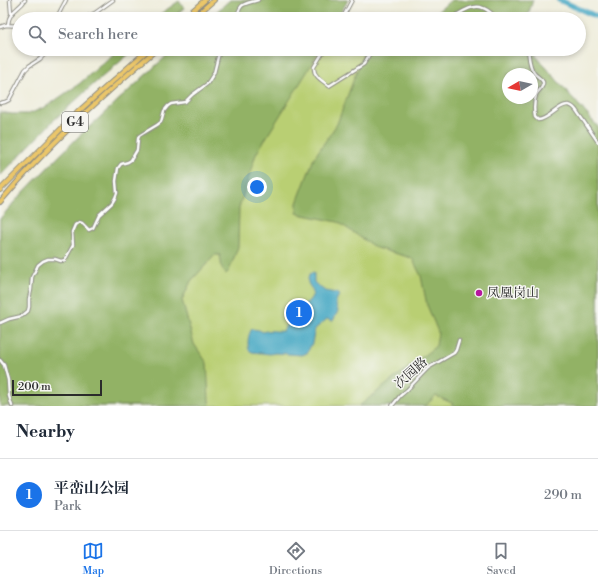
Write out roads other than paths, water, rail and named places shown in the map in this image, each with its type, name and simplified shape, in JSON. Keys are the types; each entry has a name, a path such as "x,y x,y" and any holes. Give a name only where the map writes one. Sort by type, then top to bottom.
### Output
{"highway":[{"path":"191,12 205,0"},
{"path":"200,12 214,0"},
{"name":"G4","path":"0,190 79,111 141,56"},
{"name":"G4","path":"0,202 20,177 67,130 149,56"}],"street":[{"path":"8,24 11,13 10,0"},
{"path":"12,12 25,0"},
{"path":"60,12 66,0"},
{"path":"96,12 113,0"},
{"path":"238,12 245,3 258,0"},
{"path":"346,12 352,0"},
{"path":"463,12 477,7 484,8 489,12"},
{"path":"0,27 8,24 12,25"},
{"path":"0,103 4,103 9,100 25,70 43,56"},
{"path":"0,323 22,316 28,311 32,276 38,265 48,259 61,261 65,260 73,245 72,232 77,223 80,222 89,230 93,228 98,217 115,198 117,193 116,181 118,168 121,164 131,160 137,148 139,136 161,122 164,111 168,106 171,104 185,102 207,84 214,72 218,56"},
{"path":"321,56 314,67 314,71 316,76 329,86 364,64 369,56"},
{"path":"529,56 532,70 543,82 542,87 536,95 535,117 538,120 542,119 548,117 562,106 572,106 598,142"},
{"name":"次园路","path":"392,406 428,368 454,353 459,340"},
{"path":"0,360 4,365 8,380 9,396 12,406"}],"water":[{"path":"311,273 314,273 314,282 317,285 325,291 339,295 336,301 338,311 333,321 327,319 315,329 312,343 307,353 302,355 270,354 252,352 249,350 248,339 252,329 263,332 283,331 295,313 310,299 313,291 308,284 308,277"}],"waterway":[{"path":"559,0 598,17"}],"place":[{"name":"凤凰岗山","path":"479,293"},
{"name":"平峦山公园","path":"299,313"}]}
